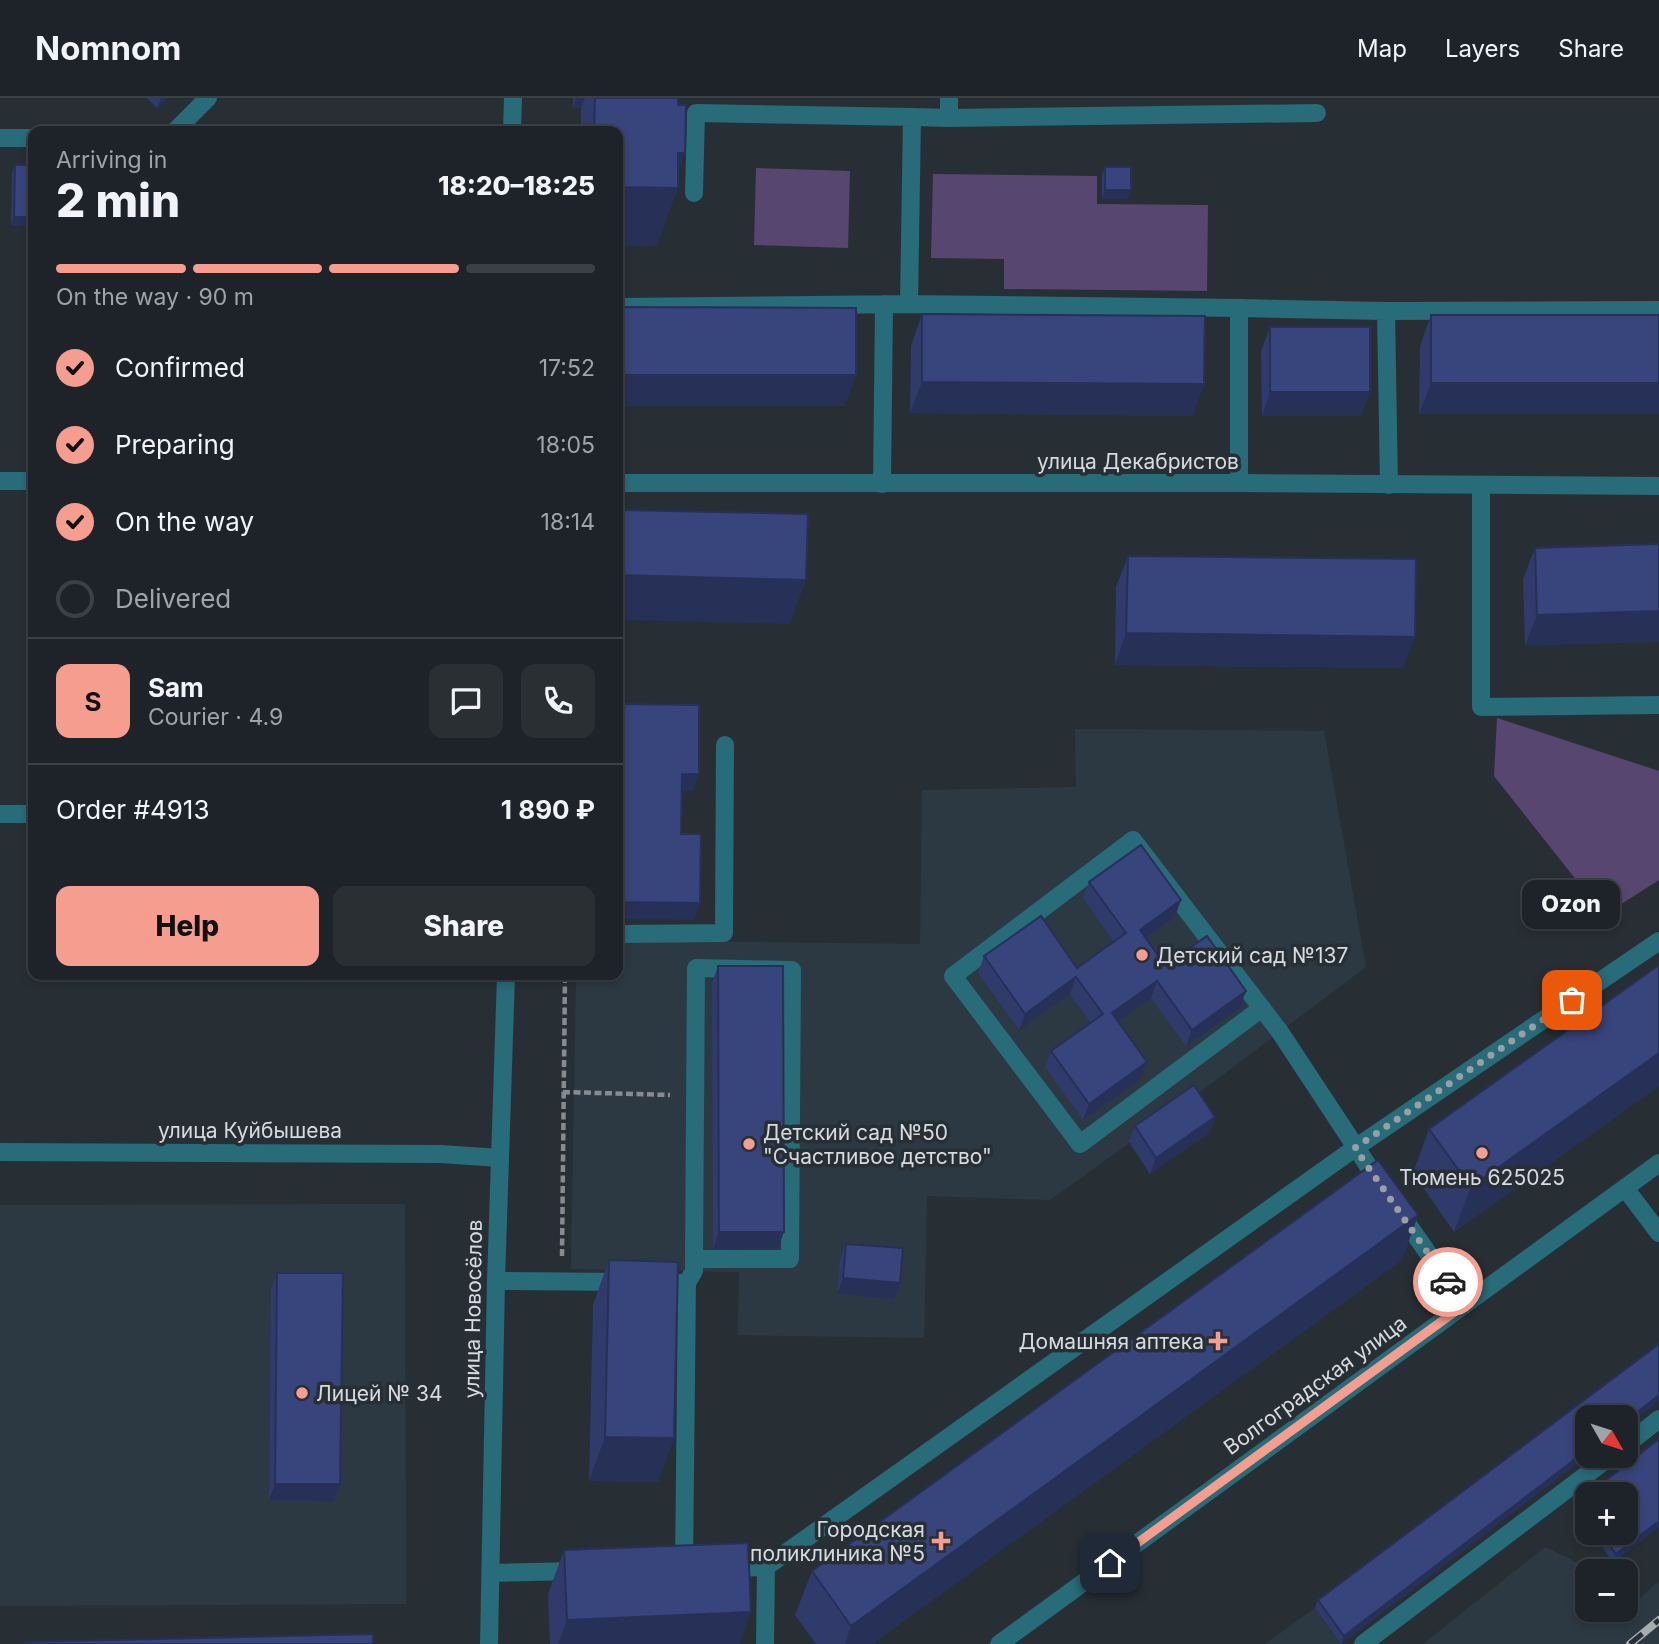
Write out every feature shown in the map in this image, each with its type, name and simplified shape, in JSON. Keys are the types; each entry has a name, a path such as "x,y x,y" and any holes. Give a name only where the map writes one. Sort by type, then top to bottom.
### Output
{"street":[{"path":"179,126 208,98"},
{"path":"512,126 513,98"},
{"path":"949,98 949,118"},
{"path":"694,193 696,114 949,118 1317,113"},
{"path":"909,304 912,117"},
{"path":"0,138 28,138"},
{"path":"882,484 884,304"},
{"path":"623,307 909,304 1386,311 1659,310"},
{"path":"1238,308 1238,483"},
{"path":"1386,311 1389,485"},
{"path":"0,481 28,481"},
{"name":"улица Декабристов","path":"623,483 1659,486"},
{"path":"1481,486 1481,707 1659,705"},
{"path":"623,934 724,933 725,745"},
{"path":"0,814 28,814"},
{"path":"1262,1008 1080,1144 953,976 1133,840 1262,1008 1280,1032 1355,1148 1464,1305"},
{"path":"694,1259 790,1259 792,970 696,968 695,1096 694,1259 694,1271 687,1283 690,1569 766,1567 1355,1148 1659,940"},
{"name":"улица Новосёлов","path":"489,1644 496,1281 506,980"},
{"name":"улица Куйбышева","path":"0,1152 427,1154 500,1157"},
{"name":"Волгоградская улица","path":"999,1644 1659,1163"},
{"path":"1625,1188 1659,1233"},
{"path":"496,1281 687,1283"},
{"path":"1638,1436 1659,1419"},
{"path":"1363,1644 1595,1468"},
{"path":"765,1644 766,1567"},
{"path":"491,1573 601,1571"}],"path":[{"path":"562,1282 565,980"},
{"path":"564,1092 695,1096"}],"shaded area":[{"path":"756,168 850,171 848,248 754,245"},
{"path":"933,174 1097,176 1097,204 1208,205 1207,291 1004,289 1004,259 931,258"},
{"path":"1497,718 1659,771 1659,880 1604,915 1494,776"},
{"path":"1075,729 1324,731 1366,967 1188,1101 1050,1200 927,1196 924,1338 738,1335 739,1272 571,1269 576,980 623,980 623,940 920,944 922,790 1076,787"},
{"path":"405,1204 406,1604 0,1606 0,1205"},
{"path":"1545,1547 1575,1562 1575,1622 1638,1622 1638,1599 1659,1581 1659,1644 1423,1644"},
{"path":"1315,1608 1341,1644 1265,1644"}],"building":[{"path":"595,98 678,98 678,105 686,105 685,153 678,153 678,188 623,187 623,126 594,126"},
{"path":"15,165 28,165 28,217 14,217"},
{"path":"1105,167 1131,167 1131,190 1105,190"},
{"path":"623,307 856,308 856,375 623,375"},
{"path":"922,314 1205,316 1204,384 922,382"},
{"path":"1431,315 1659,315 1659,383 1431,383"},
{"path":"1270,327 1370,327 1370,392 1270,392"},
{"path":"623,510 808,514 806,580 623,575"},
{"path":"1659,544 1659,611 1537,615 1535,548"},
{"path":"1128,556 1416,559 1415,637 1126,633"},
{"path":"623,704 699,705 699,774 682,774 681,834 701,834 700,903 623,902"},
{"path":"1141,845 1181,900 1140,930 1165,965 1207,936 1246,991 1192,1030 1157,981 1112,1013 1147,1062 1089,1104 1051,1051 1103,1014 1076,977 1025,1014 984,956 1041,916 1077,968 1126,933 1089,882"},
{"path":"1659,965 1659,1053 1471,1187 1429,1129"},
{"path":"718,966 783,966 784,1232 719,1232"},
{"path":"1194,1085 1215,1117 1156,1158 1135,1126"},
{"path":"1378,1160 1418,1215 851,1626 812,1571"},
{"path":"846,1244 903,1248 900,1283 843,1278"},
{"path":"609,1260 678,1262 674,1438 605,1437"},
{"path":"277,1273 343,1273 340,1484 275,1484"},
{"path":"1659,1344 1659,1395 1638,1412 1638,1405 1578,1405"},
{"path":"1575,1407 1575,1459 1344,1636 1318,1600"},
{"path":"1659,1439 1659,1521 1638,1537 1638,1482 1604,1482 1622,1468 1638,1468 1638,1455"},
{"path":"748,1543 751,1612 567,1620 564,1550"},
{"path":"1610,1545 1628,1545 1616,1554"},
{"path":"373,1634 373,1644 25,1644 25,1642"}],"railway":[{"path":"1630,1644 1659,1620"}],"way so far":[{"path":"1448,1282 1355,1148 1572,1000"}],"place":[{"name":"Детский сад №137","path":"1142,955"},
{"name":"Ozon","path":"1572,1000"},
{"name":"Детский сад №50 \"Счастливое детство\"","path":"749,1144"},
{"name":"Тюмень 625025","path":"1482,1153"},
{"name":"Домашняя аптека","path":"1218,1341"},
{"name":"Лицей № 34","path":"302,1393"},
{"name":"Городская поликлиника №5","path":"941,1541"}],"route":[{"path":"1110,1563 1464,1305 1448,1282"}]}
